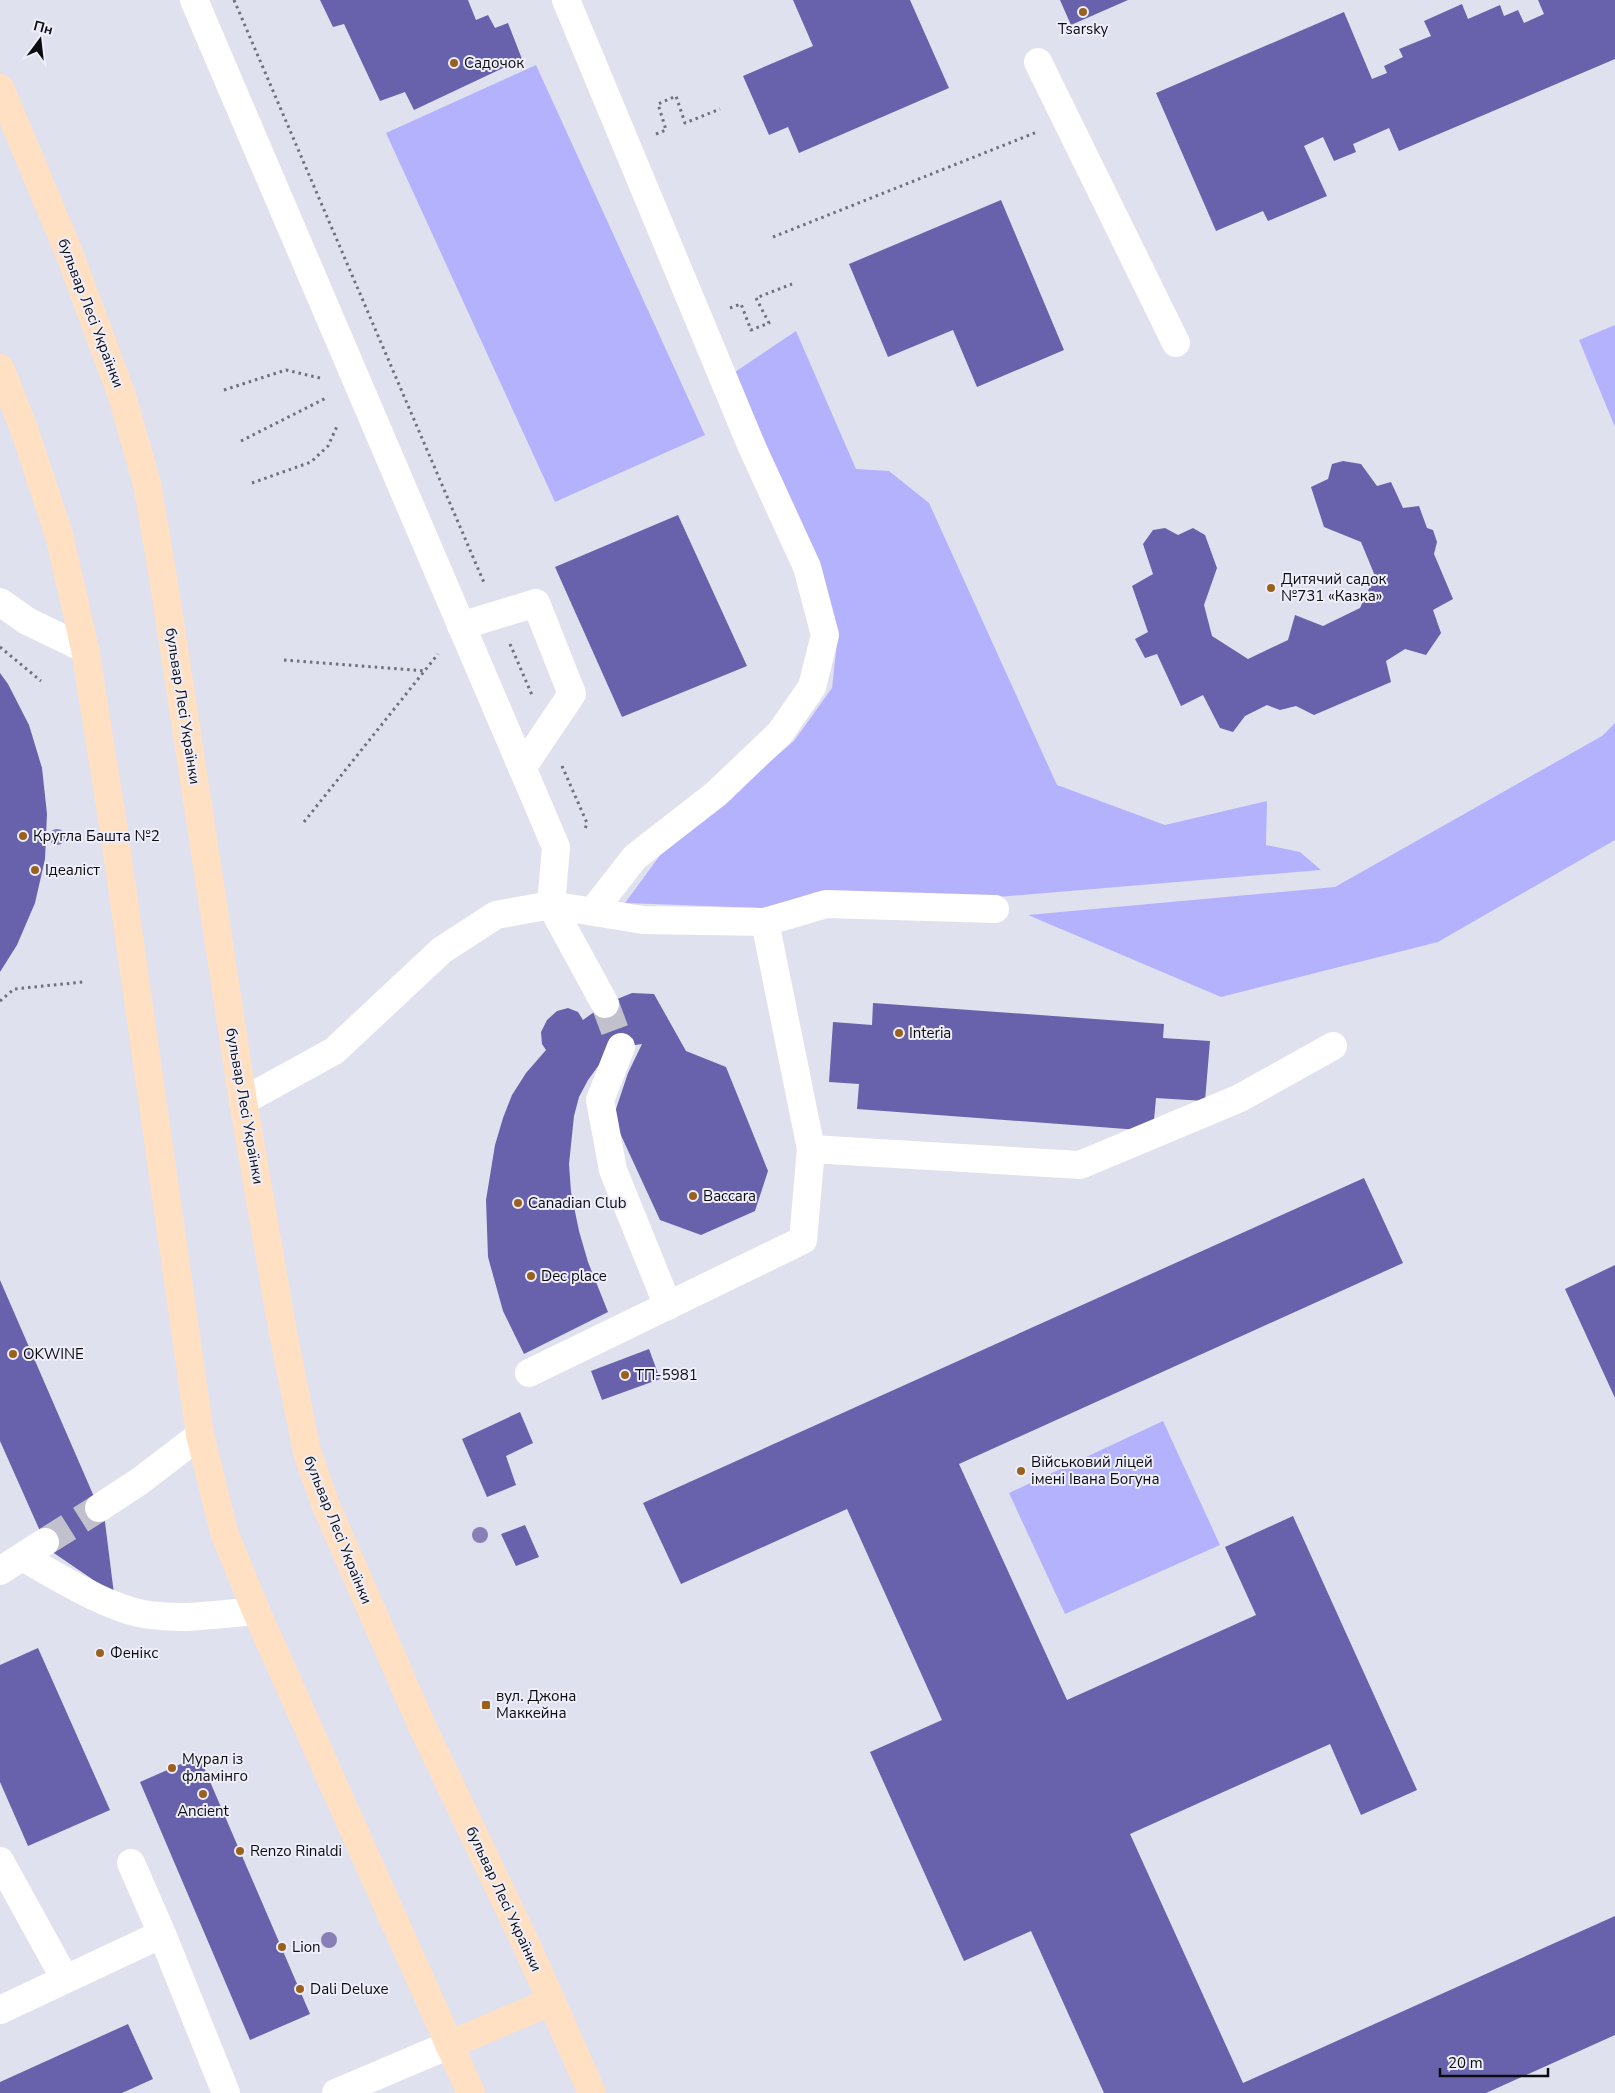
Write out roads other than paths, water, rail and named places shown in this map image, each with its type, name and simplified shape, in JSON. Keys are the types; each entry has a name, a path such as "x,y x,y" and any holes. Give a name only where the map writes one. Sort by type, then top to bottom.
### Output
{"main road":[{"name":"бульвар Лесі Українки","path":"0,88 69,253 122,396 147,484 163,577 242,1101 283,1333 307,1452 326,1506 422,1726 526,1944 550,2002 592,2093"},
{"path":"0,368 24,429 59,535 85,649 114,831 200,1435 224,1532 256,1611 471,2093"},
{"path":"449,2045 550,2002"}],"street":[{"path":"194,0 352,384 461,626 556,847 551,904 605,1004"},
{"path":"566,0 752,448 807,567 825,636 812,687 780,733 716,794 635,857 592,912"},
{"path":"1038,62 1176,343"},
{"path":"0,602 27,621 85,649"},
{"path":"461,626 536,603 572,694 522,768"},
{"path":"242,1101 334,1051 442,950 496,915 551,904 642,920 765,922 826,904 995,909"},
{"path":"528,1373 803,1240 811,1149 765,922"},
{"path":"811,1149 1080,1165 1240,1098 1333,1046"},
{"path":"621,1048 600,1100 614,1170 668,1306"},
{"path":"99,1508 140,1481 200,1435"},
{"path":"11,1564 45,1542"},
{"path":"11,1564 107,1602 148,1615 192,1617 256,1611"},
{"path":"0,1861 65,1979"},
{"path":"131,1863 162,1934 226,2093"},
{"path":"0,2010 162,1934"},
{"path":"336,2093 449,2045"}],"tunnel":[{"path":"605,1004 621,1047"},
{"path":"45,1542 99,1508"}],"place":[{"name":"Tsarsky","path":"1083,12"},
{"name":"Садочок","path":"454,63"},
{"name":"Дитячий садок №731 «Казка»","path":"1271,588"},
{"name":"Кругла Башта №2","path":"23,836"},
{"name":"Ідеаліст","path":"35,870"},
{"name":"Interia","path":"899,1033"},
{"name":"Baccara","path":"693,1196"},
{"name":"Canadian Club","path":"518,1203"},
{"name":"Dec place","path":"531,1276"},
{"name":"OKWINE","path":"13,1354"},
{"name":"ТП-5981","path":"625,1375"},
{"name":"Військовий ліцей імені Івана Богуна","path":"1021,1471"},
{"name":"Фенікс","path":"100,1653"},
{"name":"вул. Джона Маккейна","path":"486,1705"},
{"name":"Мурал із фламінго","path":"172,1768"},
{"name":"Ancient","path":"203,1794"},
{"name":"Renzo Rinaldi","path":"240,1851"},
{"name":"Lion","path":"282,1947"},
{"name":"Dali Deluxe","path":"300,1989"}]}
